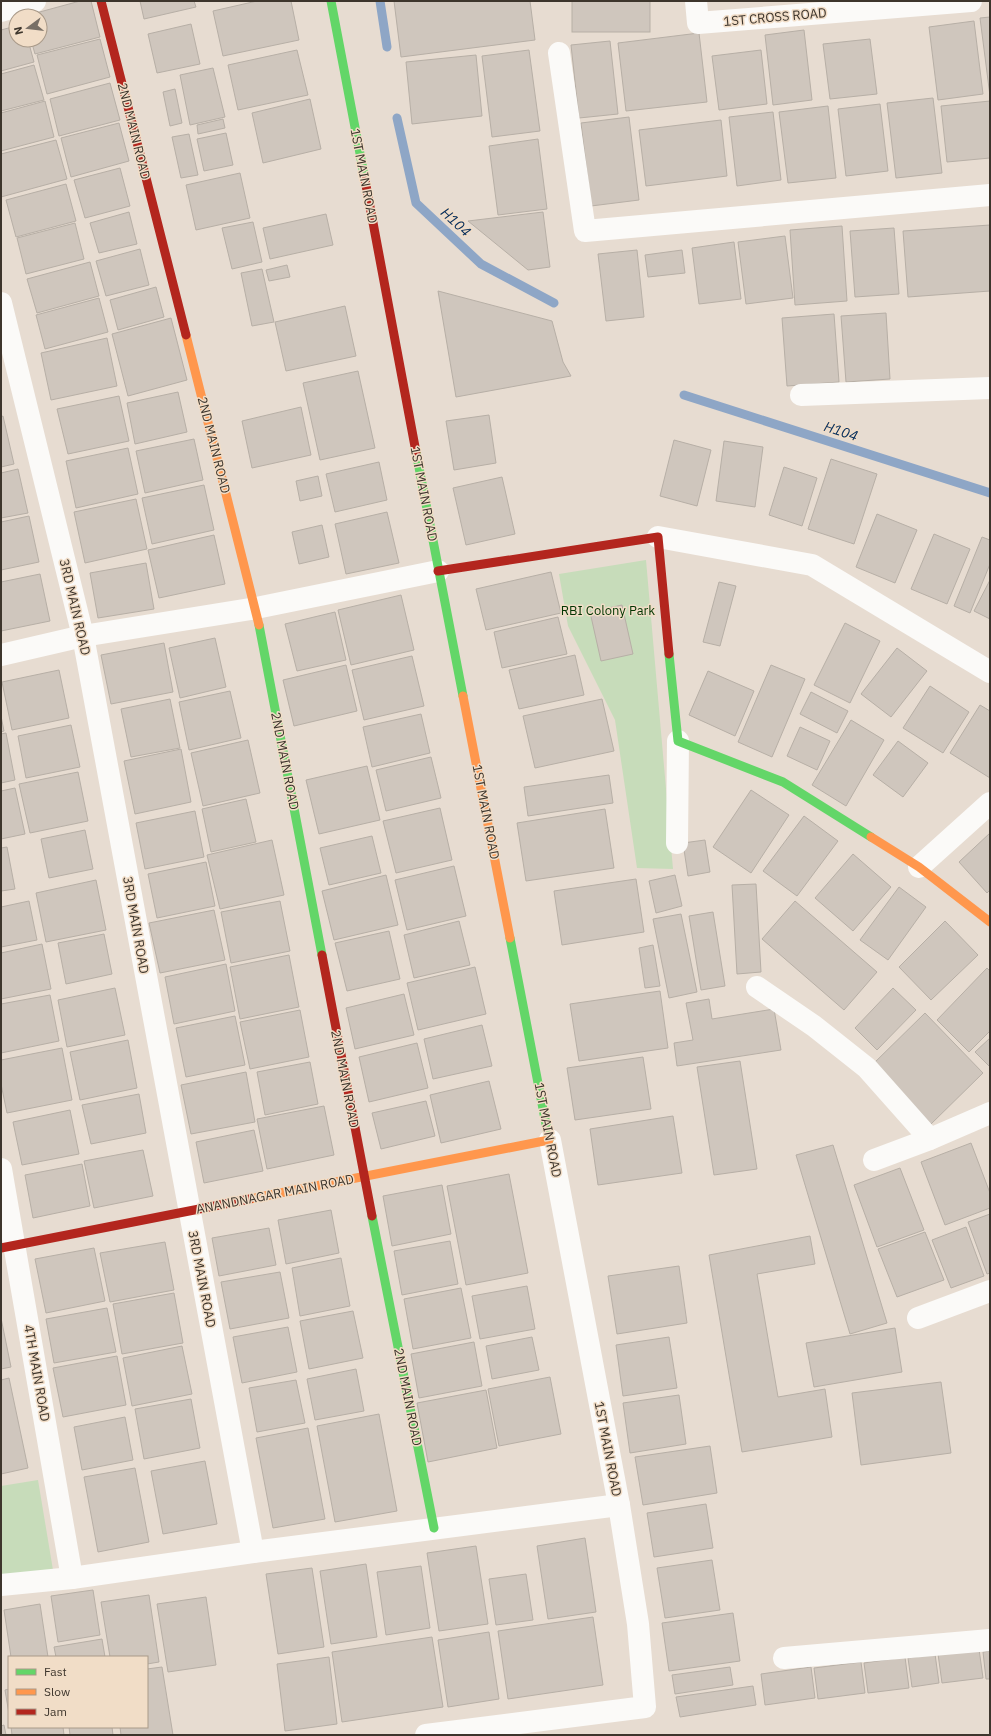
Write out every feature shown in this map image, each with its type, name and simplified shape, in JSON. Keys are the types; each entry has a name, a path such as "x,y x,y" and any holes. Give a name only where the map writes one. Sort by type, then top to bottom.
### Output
{"street":[{"path":"1,11 35,1"},
{"name":"2ND MAIN ROAD","path":"100,1 256,608 364,1176 434,1528"},
{"name":"1ST MAIN ROAD","path":"331,1 438,571 550,1140 619,1505 638,1624 645,1707 426,1735"},
{"name":"1ST CROSS ROAD","path":"696,1 698,23 971,1"},
{"path":"560,53 585,231 990,195"},
{"name":"3RD MAIN ROAD","path":"1,302 83,636 253,1552"},
{"path":"801,395 990,388"},
{"path":"658,537 678,741 677,843"},
{"path":"1,655 83,636 256,608 438,571 658,537 812,565 990,672"},
{"path":"678,741 783,782 920,867 990,922"},
{"path":"920,867 990,803"},
{"path":"757,987 814,1026 867,1068 930,1139"},
{"path":"874,1160 930,1139 990,1113"},
{"name":"ANANDNAGAR MAIN ROAD","path":"8,1247 550,1140"},
{"name":"4TH MAIN ROAD","path":"1,1168 8,1247 72,1578"},
{"path":"918,1318 990,1291"},
{"path":"1,1585 72,1578 253,1552 619,1505"},
{"path":"784,1658 990,1640"}],"green space":[{"name":"RBI Colony Park","path":"646,560 673,869 637,868 615,720 568,626 559,574"},
{"path":"38,1480 53,1570 1,1575 1,1486"}],"building":[{"path":"80,1 91,1 100,37 35,54 33,48 48,48 48,10"},
{"path":"140,1 194,1 196,7 144,19"},
{"path":"257,1 291,1 299,40 223,56 213,11"},
{"path":"394,1 530,1 535,40 401,57"},
{"path":"572,1 650,1 650,32 572,32"},
{"path":"990,17 990,96 980,18"},
{"path":"974,21 983,94 938,100 929,27"},
{"path":"191,24 200,64 157,73 148,34"},
{"path":"8,28 8,48 30,48 34,62 1,71 1,30"},
{"path":"804,30 812,100 773,105 765,35"},
{"path":"699,33 707,102 626,111 618,43"},
{"path":"100,39 110,77 47,94 37,55"},
{"path":"870,39 877,94 830,99 823,44"},
{"path":"610,41 618,114 579,118 571,45"},
{"path":"297,50 308,95 238,110 228,65"},
{"path":"529,50 540,131 492,137 482,56"},
{"path":"761,50 767,104 719,110 712,56"},
{"path":"476,55 482,116 412,124 406,62"},
{"path":"34,65 44,100 1,111 1,74"},
{"path":"213,68 225,117 190,125 180,75"},
{"path":"110,83 120,120 59,136 50,99"},
{"path":"175,89 182,123 170,126 163,92"},
{"path":"933,98 942,173 896,178 887,103"},
{"path":"310,99 321,149 263,163 252,113"},
{"path":"45,101 54,137 1,151 1,113"},
{"path":"990,101 990,158 947,162 941,106"},
{"path":"880,104 888,171 846,176 838,109"},
{"path":"828,106 836,178 788,183 779,112"},
{"path":"773,112 781,180 737,186 729,117"},
{"path":"629,117 639,200 591,206 581,123"},
{"path":"223,119 225,128 198,134 197,125"},
{"path":"721,120 727,176 646,186 639,130"},
{"path":"119,123 129,161 71,177 61,138"},
{"path":"226,133 233,165 204,171 197,139"},
{"path":"189,134 198,175 181,178 172,137"},
{"path":"538,139 547,209 498,215 489,146"},
{"path":"56,140 67,179 1,197 1,154"},
{"path":"120,168 130,206 85,218 74,180"},
{"path":"240,173 250,218 196,230 186,185"},
{"path":"66,184 76,221 16,237 6,200"},
{"path":"129,212 137,244 99,253 90,223"},
{"path":"543,212 550,267 528,270 468,221"},
{"path":"326,214 333,245 270,259 263,228"},
{"path":"253,222 262,262 232,269 222,228"},
{"path":"75,223 84,259 26,274 17,238"},
{"path":"990,225 990,291 908,297 903,231"},
{"path":"842,226 847,301 795,305 790,230"},
{"path":"894,228 899,294 855,297 850,231"},
{"path":"785,236 793,298 746,304 738,242"},
{"path":"734,242 741,299 699,304 692,248"},
{"path":"140,249 149,285 106,296 96,261"},
{"path":"637,250 644,317 606,321 598,254"},
{"path":"682,250 685,273 648,277 645,255"},
{"path":"90,262 99,296 37,313 27,279"},
{"path":"287,265 290,277 269,281 266,270"},
{"path":"262,269 274,322 252,326 241,273"},
{"path":"156,287 164,317 118,330 110,300"},
{"path":"438,291 552,321 563,362 571,376 456,397"},
{"path":"99,298 108,332 45,349 36,315"},
{"path":"345,306 356,356 286,371 275,322"},
{"path":"886,313 890,379 846,382 841,316"},
{"path":"834,314 839,382 787,386 782,318"},
{"path":"171,318 187,380 128,396 112,334"},
{"path":"107,338 117,386 51,400 41,353"},
{"path":"358,371 375,448 320,460 303,383"},
{"path":"178,392 187,432 135,444 127,403"},
{"path":"119,396 129,441 68,454 57,409"},
{"path":"301,407 311,455 252,468 242,421"},
{"path":"489,415 496,463 454,470 446,421"},
{"path":"3,416 14,464 1,467 1,417"},
{"path":"194,439 203,480 145,493 136,451"},
{"path":"674,440 711,450 697,506 660,496"},
{"path":"724,441 763,447 755,507 716,501"},
{"path":"128,448 138,494 76,508 66,461"},
{"path":"831,459 877,474 854,544 808,529"},
{"path":"379,462 387,500 335,512 326,474"},
{"path":"784,467 817,478 802,526 769,515"},
{"path":"18,469 28,513 1,518 1,473"},
{"path":"318,476 322,496 300,501 296,481"},
{"path":"502,477 515,534 466,545 453,488"},
{"path":"204,485 214,530 152,544 142,498"},
{"path":"136,499 147,549 85,563 74,512"},
{"path":"387,512 399,563 346,574 335,524"},
{"path":"877,514 917,530 895,583 856,567"},
{"path":"29,516 39,562 1,570 1,522"},
{"path":"322,525 329,557 299,564 292,532"},
{"path":"934,534 970,549 947,604 911,589"},
{"path":"214,535 225,584 159,598 148,550"},
{"path":"982,537 990,540 990,564 970,613 954,606"},
{"path":"146,563 154,609 98,618 90,573"},
{"path":"551,572 561,613 486,630 476,589"},
{"path":"40,574 50,621 1,631 1,582"},
{"path":"990,580 990,619 974,611"},
{"path":"719,582 736,586 720,646 703,642"},
{"path":"401,595 414,650 351,665 338,610"},
{"path":"622,605 633,654 601,661 590,612"},
{"path":"335,612 346,660 297,671 285,624"},
{"path":"558,617 567,654 502,668 494,632"},
{"path":"845,623 880,641 850,703 814,685"},
{"path":"215,638 226,687 180,698 169,648"},
{"path":"164,643 173,692 111,704 101,655"},
{"path":"897,648 927,671 891,717 861,694"},
{"path":"575,655 584,695 519,709 509,670"},
{"path":"412,656 424,706 364,720 352,670"},
{"path":"346,665 357,711 294,726 283,680"},
{"path":"771,665 805,679 772,757 738,742"},
{"path":"59,670 69,718 12,730 2,682"},
{"path":"708,671 754,691 735,736 689,715"},
{"path":"930,686 969,712 943,753 903,728"},
{"path":"230,691 241,738 189,750 179,702"},
{"path":"811,692 848,711 837,733 800,714"},
{"path":"170,699 180,748 131,757 121,709"},
{"path":"602,699 614,751 535,768 523,716"},
{"path":"980,705 990,711 990,778 950,753"},
{"path":"421,714 430,753 372,767 363,727"},
{"path":"1,716 4,731 1,732"},
{"path":"851,720 884,740 846,806 812,785"},
{"path":"71,725 80,767 26,778 18,736"},
{"path":"800,727 830,741 817,770 787,756"},
{"path":"6,733 15,780 1,783 1,734"},
{"path":"248,740 260,793 203,806 191,753"},
{"path":"898,741 928,763 903,797 873,775"},
{"path":"181,749 191,802 135,814 124,761"},
{"path":"431,757 441,798 386,811 376,770"},
{"path":"367,766 380,820 319,834 306,780"},
{"path":"78,772 88,821 30,833 19,784"},
{"path":"609,775 613,803 528,816 524,787"},
{"path":"15,788 25,834 1,839 1,791"},
{"path":"751,790 789,815 751,873 713,847"},
{"path":"246,799 256,842 211,852 202,809"},
{"path":"440,808 452,860 396,873 383,821"},
{"path":"605,809 614,868 526,881 517,823"},
{"path":"195,811 204,857 145,869 136,823"},
{"path":"804,816 838,841 797,896 763,871"},
{"path":"85,830 93,869 49,878 41,839"},
{"path":"990,833 990,890 987,893 959,862"},
{"path":"372,836 381,873 329,885 320,848"},
{"path":"272,840 284,895 220,909 207,855"},
{"path":"705,840 710,872 688,876 683,843"},
{"path":"7,847 15,889 1,891 1,848"},
{"path":"853,854 891,887 853,931 815,898"},
{"path":"206,862 215,906 157,918 148,874"},
{"path":"454,866 466,916 407,930 395,880"},
{"path":"386,875 398,925 334,940 322,891"},
{"path":"675,875 682,906 656,913 649,881"},
{"path":"636,879 644,932 562,945 554,891"},
{"path":"96,880 106,930 46,942 36,893"},
{"path":"756,884 761,972 737,974 732,885"},
{"path":"899,887 926,907 888,960 860,940"},
{"path":"29,901 37,940 1,947 1,907"},
{"path":"280,901 290,951 231,963 221,912"},
{"path":"795,901 877,972 844,1010 762,939"},
{"path":"214,910 225,960 160,973 149,923"},
{"path":"713,912 725,986 701,990 689,916"},
{"path":"681,914 697,992 669,998 653,919"},
{"path":"459,921 470,965 414,978 404,935"},
{"path":"945,921 978,955 931,1000 899,967"},
{"path":"389,931 400,979 347,991 335,943"},
{"path":"104,934 112,974 66,984 58,943"},
{"path":"42,944 51,989 1,999 1,953"},
{"path":"653,945 660,986 645,988 639,948"},
{"path":"289,955 299,1007 240,1019 230,967"},
{"path":"226,964 235,1011 174,1024 165,977"},
{"path":"475,967 486,1014 418,1030 407,983"},
{"path":"987,968 990,971 990,1031 969,1052 937,1020"},
{"path":"115,988 125,1035 67,1047 58,1000"},
{"path":"893,988 916,1010 877,1050 855,1028"},
{"path":"660,991 668,1048 579,1061 570,1004"},
{"path":"404,994 414,1035 355,1049 346,1008"},
{"path":"50,995 59,1041 1,1053 1,1004"},
{"path":"709,999 712,1019 774,1009 781,1050 677,1066 674,1043 693,1040 686,1003"},
{"path":"300,1010 309,1057 250,1069 240,1022"},
{"path":"925,1013 983,1073 930,1125 872,1065"},
{"path":"235,1016 245,1065 186,1077 176,1028"},
{"path":"482,1025 492,1066 433,1079 424,1039"},
{"path":"990,1038 990,1067 975,1052"},
{"path":"128,1040 137,1088 80,1100 70,1052"},
{"path":"417,1043 428,1088 369,1102 359,1057"},
{"path":"62,1048 72,1100 7,1113 1,1084 1,1060"},
{"path":"643,1057 651,1109 575,1120 567,1068"},
{"path":"740,1061 757,1169 714,1175 697,1067"},
{"path":"310,1062 318,1104 265,1115 257,1072"},
{"path":"246,1072 255,1122 191,1134 181,1085"},
{"path":"489,1081 501,1129 441,1143 430,1095"},
{"path":"139,1094 146,1133 91,1144 82,1105"},
{"path":"426,1101 435,1136 381,1149 372,1113"},
{"path":"324,1106 334,1155 267,1169 257,1119"},
{"path":"70,1110 79,1154 22,1165 13,1122"},
{"path":"673,1116 682,1173 598,1185 590,1129"},
{"path":"254,1130 263,1171 204,1183 196,1142"},
{"path":"971,1143 990,1193 990,1208 945,1225 921,1162"},
{"path":"833,1145 887,1323 850,1334 796,1155"},
{"path":"143,1150 153,1196 94,1208 84,1161"},
{"path":"82,1164 90,1206 33,1218 25,1175"},
{"path":"900,1168 924,1230 877,1247 854,1185"},
{"path":"509,1174 528,1273 466,1285 447,1186"},
{"path":"442,1185 451,1234 392,1246 383,1196"},
{"path":"331,1210 339,1253 286,1264 278,1220"},
{"path":"990,1214 990,1273 987,1274 968,1222"},
{"path":"966,1227 984,1276 951,1288 932,1240"},
{"path":"269,1228 276,1265 219,1276 212,1238"},
{"path":"925,1232 944,1280 897,1297 878,1249"},
{"path":"810,1236 815,1264 757,1274 778,1397 825,1389 832,1437 742,1452 709,1255"},
{"path":"450,1241 458,1284 402,1295 394,1251"},
{"path":"165,1242 174,1290 110,1302 100,1253"},
{"path":"94,1248 105,1301 46,1313 35,1259"},
{"path":"341,1258 350,1306 300,1316 292,1268"},
{"path":"679,1266 687,1323 617,1334 608,1276"},
{"path":"280,1272 289,1318 230,1329 221,1282"},
{"path":"527,1286 535,1329 480,1339 472,1296"},
{"path":"461,1288 471,1338 413,1349 404,1299"},
{"path":"174,1293 183,1343 122,1354 113,1304"},
{"path":"107,1308 116,1352 54,1363 46,1319"},
{"path":"353,1311 363,1358 309,1369 300,1321"},
{"path":"1,1318 11,1367 1,1369"},
{"path":"288,1327 297,1372 242,1383 233,1337"},
{"path":"895,1328 902,1372 814,1387 806,1343"},
{"path":"532,1337 539,1370 492,1379 486,1346"},
{"path":"669,1337 677,1388 623,1396 616,1345"},
{"path":"474,1342 482,1386 419,1398 411,1354"},
{"path":"182,1346 192,1394 132,1406 123,1358"},
{"path":"117,1356 126,1405 63,1417 53,1368"},
{"path":"356,1369 364,1411 315,1420 307,1379"},
{"path":"550,1377 561,1434 499,1446 488,1389"},
{"path":"9,1378 28,1468 1,1474 1,1380"},
{"path":"296,1380 305,1423 257,1432 249,1388"},
{"path":"941,1382 951,1453 861,1465 852,1393"},
{"path":"486,1390 497,1448 428,1462 417,1403"},
{"path":"679,1395 686,1444 630,1453 623,1403"},
{"path":"191,1399 200,1448 144,1459 135,1409"},
{"path":"379,1414 397,1511 335,1522 317,1426"},
{"path":"125,1417 133,1460 82,1470 74,1427"},
{"path":"308,1428 325,1519 273,1528 256,1438"},
{"path":"710,1446 717,1493 643,1505 635,1457"},
{"path":"205,1461 217,1524 163,1534 151,1471"},
{"path":"135,1468 149,1542 98,1552 84,1477"},
{"path":"706,1504 713,1548 654,1557 647,1513"},
{"path":"585,1538 596,1612 548,1619 537,1546"},
{"path":"476,1546 488,1624 439,1631 427,1553"},
{"path":"712,1560 720,1610 665,1618 657,1568"},
{"path":"366,1564 377,1637 331,1644 320,1571"},
{"path":"421,1566 430,1628 386,1635 377,1572"},
{"path":"312,1568 324,1647 278,1654 266,1574"},
{"path":"526,1574 533,1620 496,1625 489,1579"},
{"path":"93,1590 100,1635 58,1642 51,1596"},
{"path":"149,1595 159,1662 148,1664 148,1656 110,1656 101,1602"},
{"path":"206,1597 216,1665 168,1672 157,1604"},
{"path":"40,1604 48,1656 11,1656 4,1610"},
{"path":"733,1613 740,1661 669,1671 662,1623"},
{"path":"593,1617 603,1685 508,1699 498,1631"},
{"path":"489,1632 499,1699 448,1707 438,1640"},
{"path":"432,1637 443,1707 342,1722 332,1652"},
{"path":"102,1639 105,1656 56,1656 54,1647"},
{"path":"979,1649 983,1678 942,1683 938,1654"},
{"path":"990,1651 990,1679 986,1679 983,1652"},
{"path":"935,1654 939,1683 912,1687 908,1658"},
{"path":"329,1657 337,1724 285,1731 277,1664"},
{"path":"905,1657 909,1688 868,1693 864,1663"},
{"path":"861,1662 865,1693 818,1699 814,1668"},
{"path":"162,1667 173,1735 121,1735 120,1728 148,1728 148,1669"},
{"path":"730,1667 733,1685 675,1694 672,1675"},
{"path":"811,1667 815,1698 765,1705 761,1674"},
{"path":"753,1686 756,1705 680,1717 676,1697"},
{"path":"8,1689 8,1708 5,1690"},
{"path":"4,1725 6,1735 1,1735 1,1726"},
{"path":"11,1728 63,1728 64,1735 12,1735"},
{"path":"69,1728 112,1728 113,1735 70,1735"}],"waterway":[{"name":"H104","path":"380,1 387,47"},
{"name":"H104","path":"397,118 416,203 481,264 554,303"},
{"name":"H104","path":"684,395 990,493"}],"traffic: fast":[{"path":"331,1 365,180"},
{"path":"416,452 463,696"},
{"path":"259,625 322,955"},
{"path":"669,654 678,741 783,782 871,837"},
{"path":"510,938 549,1140"},
{"path":"372,1216 434,1528"}],"traffic: slow":[{"path":"186,335 259,625"},
{"path":"463,696 510,938"},
{"path":"871,837 919,867 990,922"},
{"path":"250,1199 549,1140"}],"traffic: jam":[{"path":"101,1 186,335"},
{"path":"365,180 416,452"},
{"path":"438,571 658,537 669,654"},
{"path":"322,955 372,1216"},
{"path":"1,1248 250,1199"}]}
